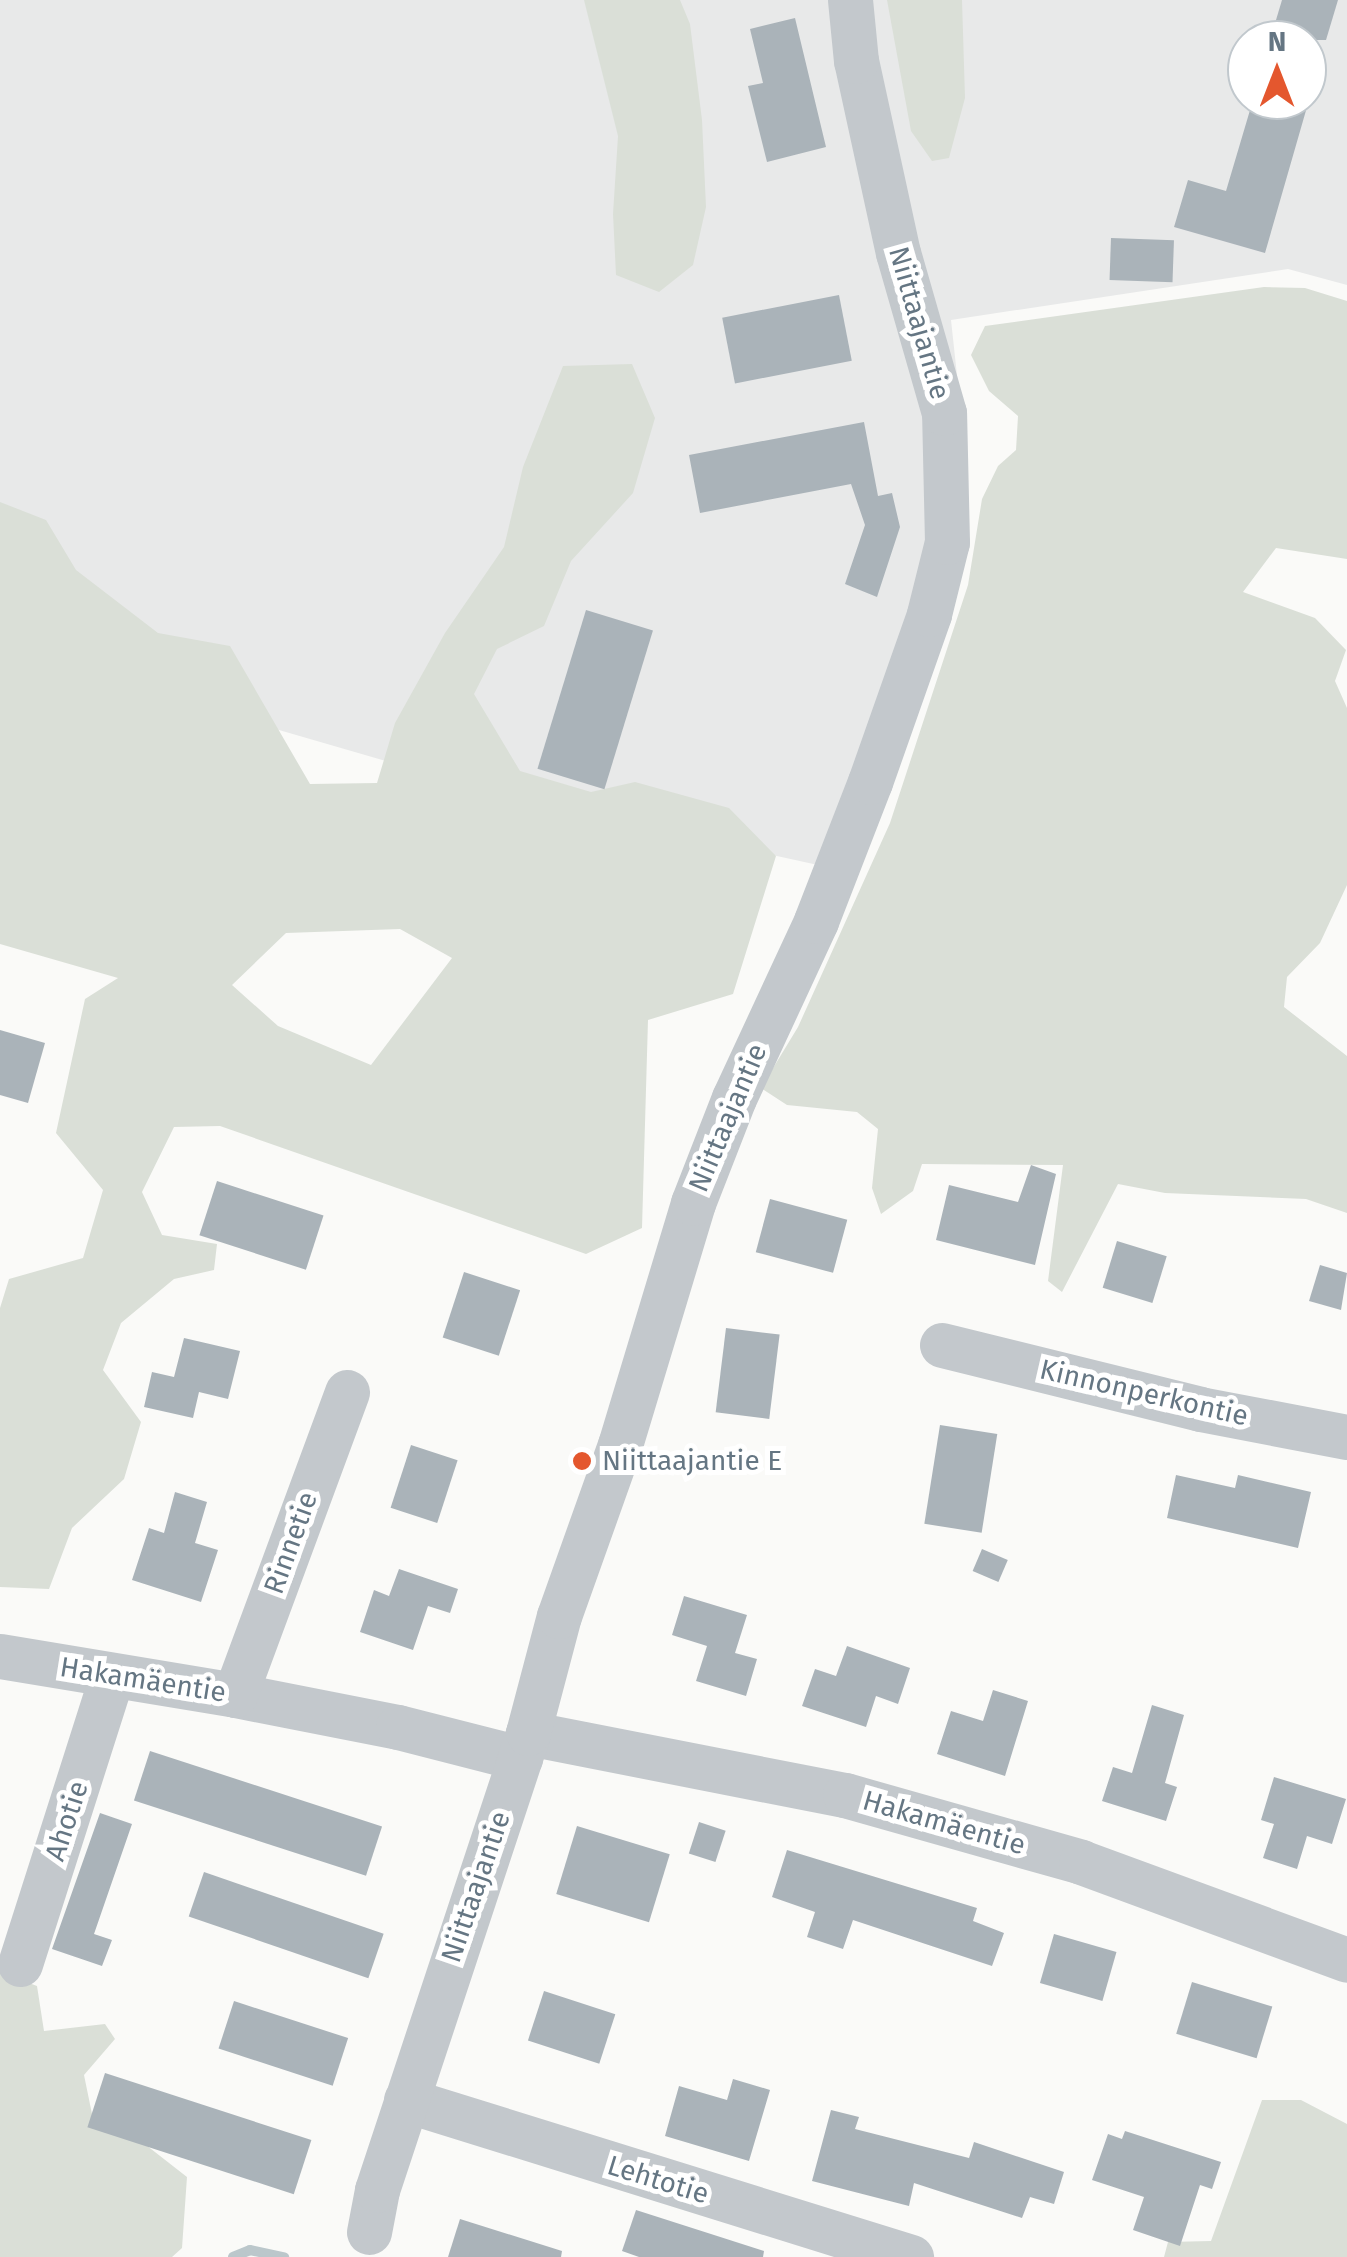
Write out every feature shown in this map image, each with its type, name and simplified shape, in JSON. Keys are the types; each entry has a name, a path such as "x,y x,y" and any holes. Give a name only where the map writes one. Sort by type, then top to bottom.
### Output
{"street":[{"name":"Niittaajantie","path":"369,2232 406,2100 524,1746 559,1616 620,1445 693,1202 870,782 925,627 947,542 944,414 898,253 856,61 850,0"},
{"name":"Kinnonperkontie","path":"942,1345 1200,1409 1347,1436"},
{"name":"Rinnetie","path":"235,1695 346,1392"},
{"name":"Hakamäentie","path":"0,1656 398,1727 864,1800 1081,1862 1347,1960"},
{"name":"Ahotie","path":"20,1964 111,1678"},
{"name":"Lehtotie","path":"406,2100 911,2257"}],"shaded area":[{"path":"0,0 1347,0 1347,285 1288,269 951,320 966,458 850,872 513,798 42,661 0,610"},
{"path":"584,0 680,0 690,24 702,120 706,207 693,265 659,292 616,275 613,214 618,136"},
{"path":"887,0 962,0 965,98 949,158 932,161 911,131"},
{"path":"1264,287 1305,288 1347,301 1347,559 1276,548 1243,592 1315,618 1346,650 1335,681 1347,708 1347,885 1320,943 1287,977 1284,1007 1347,1056 1347,1213 1306,1199 1165,1193 1118,1184 1062,1292 1048,1281 1063,1165 922,1164 913,1191 881,1214 872,1188 878,1129 857,1112 787,1105 761,1088 798,1027 890,823 968,585 982,499 998,466 1016,450 1018,416 989,391 971,355 985,326"},
{"path":"632,364 655,418 633,493 571,561 544,626 497,649 474,694 520,771 591,792 635,782 729,808 776,856 733,994 648,1020 642,1228 586,1254 220,1126 174,1127 142,1192 162,1235 217,1244 214,1270 174,1279 121,1323 103,1370 141,1422 124,1479 72,1528 49,1589 0,1587 0,1308 9,1279 83,1258 103,1190 56,1133 85,999 118,978 0,944 0,502 46,520 76,570 158,633 230,646 310,784 377,783 395,723 445,633 504,547 523,467 563,366","holes":["400,929 452,958 371,1065 278,1026 232,985 286,933"]},
{"path":"0,1972 37,1986 44,2031 105,2024 115,2039 84,2075 92,2114 137,2138 187,2177 182,2248 172,2257 0,2257"},
{"path":"1262,2100 1301,2100 1347,2124 1347,2257 1164,2257 1168,2242 1211,2241"}],"building":[{"path":"1282,0 1338,0 1327,37 1327,20 1276,20"},
{"path":"795,18 826,147 767,162 748,86 763,83 750,29"},
{"path":"1247,120 1303,120 1265,253 1174,227 1188,180 1226,191"},
{"path":"1111,238 1174,240 1172,282 1110,280"},
{"path":"839,295 852,361 735,383 722,318"},
{"path":"864,422 878,496 892,493 900,527 877,597 845,584 865,525 851,484 700,513 689,455"},
{"path":"586,610 653,630 604,789 537,769"},
{"path":"0,1030 45,1043 28,1103 0,1095"},
{"path":"1031,1165 1056,1174 1035,1265 936,1240 949,1185 1018,1202"},
{"path":"217,1181 324,1216 306,1270 199,1235"},
{"path":"770,1199 847,1220 833,1273 756,1252"},
{"path":"1117,1241 1167,1256 1152,1303 1103,1288"},
{"path":"1320,1265 1347,1273 1341,1310 1309,1301"},
{"path":"464,1272 520,1290 499,1356 443,1338"},
{"path":"726,1328 780,1335 769,1419 716,1412"},
{"path":"184,1338 240,1351 228,1399 199,1392 193,1418 144,1407 152,1372 174,1377"},
{"path":"940,1425 997,1434 982,1533 924,1524"},
{"path":"411,1445 458,1460 437,1523 391,1508"},
{"path":"1176,1475 1235,1488 1238,1475 1311,1492 1298,1548 1167,1518"},
{"path":"175,1492 207,1502 195,1543 218,1550 201,1602 132,1580 149,1528 164,1533"},
{"path":"982,1549 1008,1560 998,1582 973,1571"},
{"path":"399,1569 458,1589 450,1613 428,1606 413,1650 360,1632 374,1590 389,1596"},
{"path":"684,1596 747,1615 735,1653 757,1659 746,1696 696,1681 707,1646 672,1635"},
{"path":"847,1646 910,1668 898,1704 876,1696 866,1727 802,1706 815,1669 836,1676"},
{"path":"993,1690 1028,1701 1005,1776 937,1754 951,1711 983,1721"},
{"path":"1152,1705 1184,1715 1165,1783 1177,1787 1166,1821 1102,1801 1113,1767 1132,1773"},
{"path":"150,1751 382,1826 366,1876 134,1800"},
{"path":"1274,1777 1346,1799 1332,1844 1307,1836 1297,1869 1263,1858 1274,1824 1261,1820"},
{"path":"100,1813 132,1824 94,1934 112,1940 102,1966 52,1949"},
{"path":"699,1822 726,1831 715,1862 689,1853"},
{"path":"577,1826 670,1854 649,1922 556,1894"},
{"path":"787,1850 977,1908 973,1921 1004,1933 992,1966 853,1920 843,1949 807,1937 815,1912 772,1897"},
{"path":"204,1872 384,1934 368,1978 189,1916"},
{"path":"1054,1934 1116,1952 1102,2001 1040,1983"},
{"path":"1192,1982 1272,2007 1257,2058 1176,2034"},
{"path":"544,1991 615,2014 599,2064 528,2040"},
{"path":"234,2001 348,2038 333,2086 219,2049"},
{"path":"105,2073 311,2140 294,2194 87,2127"},
{"path":"733,2079 770,2090 749,2161 665,2136 679,2086 727,2100"},
{"path":"831,2110 859,2117 855,2129 969,2158 974,2142 1064,2172 1054,2204 1030,2197 1022,2218 914,2183 909,2206 812,2181"},
{"path":"1125,2131 1221,2162 1212,2189 1200,2185 1180,2246 1133,2230 1144,2197 1092,2180 1108,2134 1122,2139"},
{"path":"636,2210 764,2251 763,2257 639,2257 622,2251"},
{"path":"460,2219 562,2251 561,2257 448,2257"}],"waterway":[{"path":"233,2257 250,2250 284,2257"}],"place":[{"name":"Niittaajantie E","path":"582,1461"}]}
